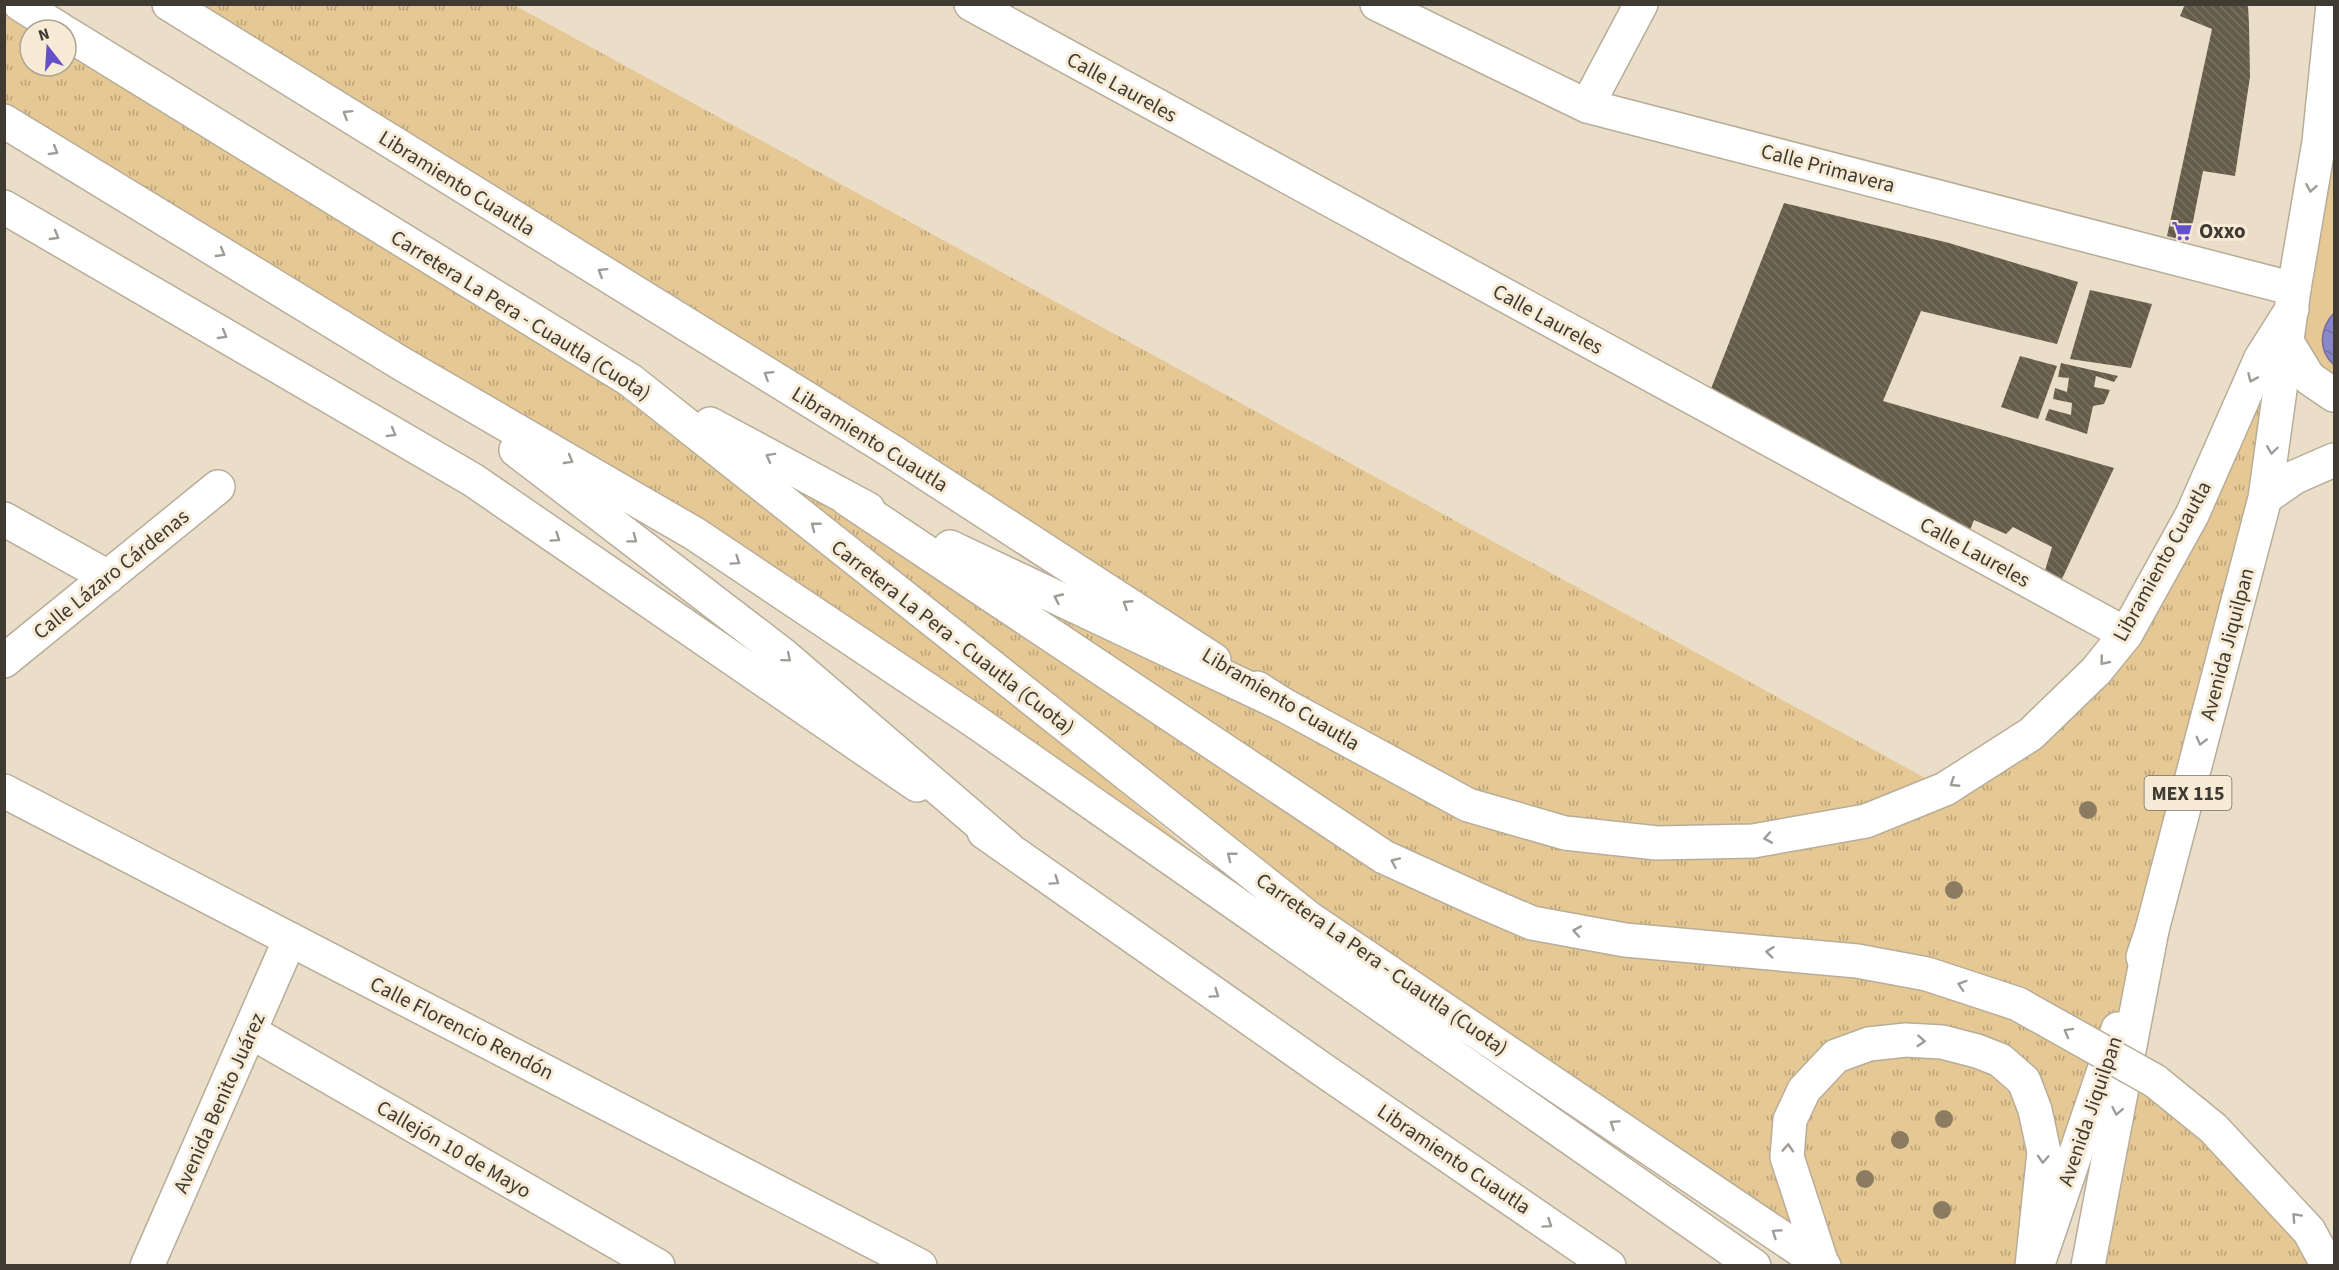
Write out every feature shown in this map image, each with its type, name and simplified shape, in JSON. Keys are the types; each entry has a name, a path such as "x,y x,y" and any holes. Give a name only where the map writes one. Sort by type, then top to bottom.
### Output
{"main road":[{"path":"20,4 43,18"},
{"name":"Libramiento Cuautla","path":"169,4 893,452 1282,704 1468,805 1565,833 1657,843 1753,841 1866,821 1945,789 2031,734 2096,671 2126,634 2192,515 2261,358 2293,299"},
{"name":"Calle Laureles","path":"971,4 2126,634"},
{"name":"Calle Primavera","path":"1377,4 1587,106 2293,299"},
{"path":"1587,106 1641,4"},
{"name":"Avenida Jiquilpan","path":"2037,1266 2152,930 2265,498 2293,299 2327,134 2333,4"},
{"name":"Carretera La Pera - Cuautla (Cuota)","path":"78,40 630,380 1310,919 1823,1265"},
{"name":"Carretera La Pera - Cuautla (Cuota)","path":"4,121 402,364 695,534 976,722 1754,1266"},
{"name":"Libramiento Cuautla","path":"4,207 473,480 1609,1266"},
{"path":"2287,342 2308,378 2334,395"},
{"path":"402,364 782,654 1008,848"},
{"path":"630,380 848,499 1282,704"},
{"path":"2265,498 2295,477 2334,460"},
{"name":"Calle Lázaro Cárdenas","path":"4,661 218,487"},
{"path":"848,499 1384,857 1483,902 1532,923 1625,940 1758,950 1857,961 1927,974 2018,1004 2155,1081 2213,1128 2309,1231 2328,1266"},
{"path":"4,519 108,577"},
{"name":"Calle Florencio Rendón","path":"4,791 920,1266"},
{"path":"2088,1266 2152,930"},
{"name":"Avenida Benito Juárez","path":"147,1266 290,939"},
{"name":"Callejón 10 de Mayo","path":"250,1032 658,1266"},
{"path":"1823,1265 1787,1157 1790,1120 1804,1090 1836,1056 1869,1044 1906,1040 1942,1042 1977,1051 2000,1060 2024,1081 2035,1110 2044,1152 2032,1266"}],"green space":[{"path":"4,5 34,18 18,18 18,78 78,78 78,40 630,380 1252,902 5,121"},
{"path":"158,5 514,5 1945,789 1866,821 1565,833 1282,704"},
{"path":"2334,127 2334,395 2287,342"},
{"path":"2292,309 2148,932 2035,1265 1834,1265 1310,919 681,414 852,506 1568,838 1869,826 2098,677"},
{"path":"2125,1068 2155,1081 2328,1266 2088,1266"}],"water":[{"path":"2334,313 2334,365 2325,353 2322,339 2326,325"}],"building":[{"path":"2185,4 2244,4 2248,6 2250,77 2235,176 2203,171 2189,242 2167,236 2212,29 2180,16"},
{"path":"1784,203 1949,243 2078,282 2057,344 1921,311 1883,401 2114,468 2061,581 2044,574 2052,547 2013,527 2006,534 1974,520 1968,535 1705,404"},
{"path":"2090,290 2152,304 2131,368 2070,359"},
{"path":"2020,356 2057,366 2038,419 2001,407"},
{"path":"2061,363 2118,376 2114,382 2096,376 2094,387 2110,390 2104,404 2093,406 2087,434 2045,420 2049,409 2071,415 2072,403 2053,399 2055,388 2067,392 2069,378 2058,377"}],"place":[{"name":"Oxxo","path":"2182,231"}]}
